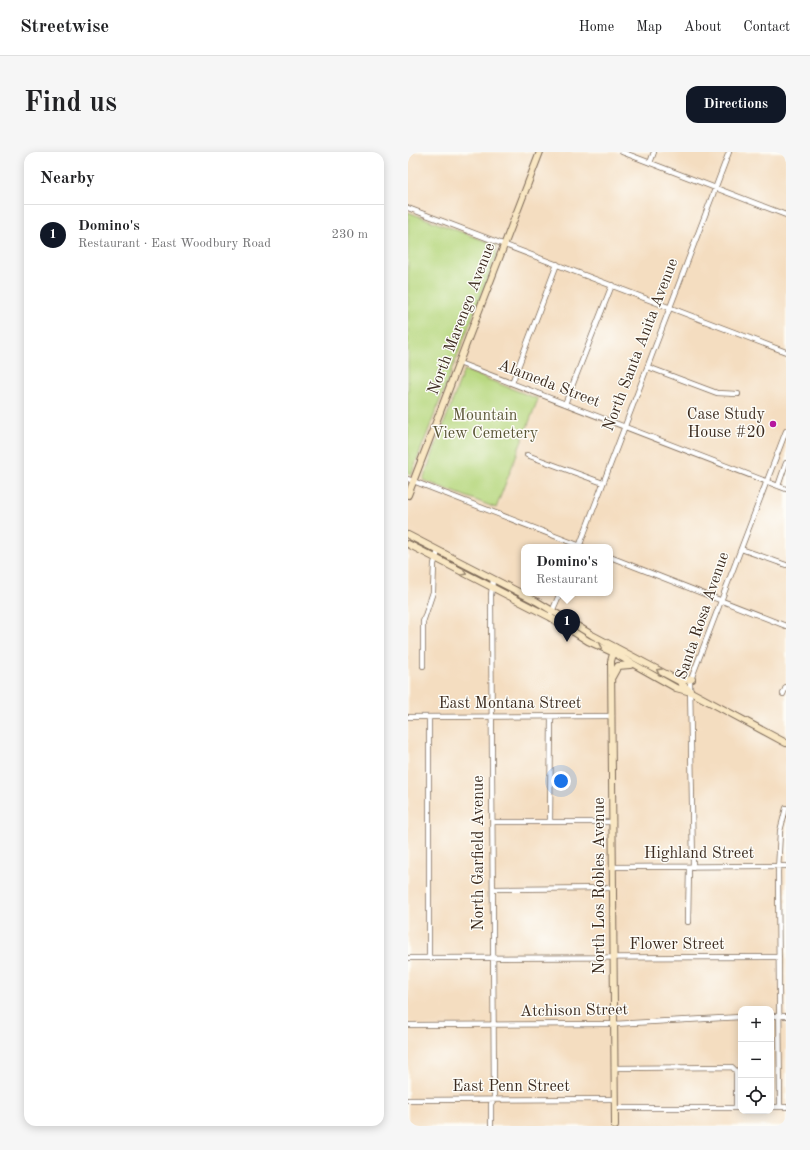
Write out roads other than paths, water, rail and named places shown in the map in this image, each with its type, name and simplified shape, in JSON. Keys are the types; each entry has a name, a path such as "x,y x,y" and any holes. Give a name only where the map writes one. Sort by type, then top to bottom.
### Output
{"street":[{"name":"North Marengo Avenue","path":"408,495 411,480 459,363 540,152"},
{"path":"622,152 786,215"},
{"path":"650,163 654,152"},
{"name":"North Santa Anita Avenue","path":"581,544 624,426 671,307 729,152"},
{"path":"408,208 786,352"},
{"path":"512,383 557,264"},
{"path":"565,404 612,285"},
{"name":"Alameda Street","path":"459,363 786,489"},
{"path":"648,367 718,393 738,394"},
{"name":"Santa Rosa Avenue","path":"688,922 691,867 692,679 786,431"},
{"path":"527,455 603,483"},
{"path":"778,486 786,463"},
{"path":"411,480 575,544"},
{"path":"408,535 521,594"},
{"path":"408,544 614,650 679,681 691,692"},
{"path":"741,549 786,565"},
{"path":"423,666 423,622 433,592 434,564 438,550"},
{"path":"613,558 786,626"},
{"name":"North Garfield Avenue","path":"491,1126 491,1104 494,1099 492,822 493,580"},
{"path":"525,596 553,610 577,630"},
{"path":"550,617 559,596"},
{"path":"614,650 635,667 676,688 691,692 786,743"},
{"name":"North Los Robles Avenue","path":"614,650 611,661 611,678 615,1126"},
{"path":"611,678 618,666 623,664 635,667"},
{"path":"679,681 692,679"},
{"path":"783,694 786,687"},
{"name":"East Montana Street","path":"408,717 612,716"},
{"path":"429,717 429,958"},
{"path":"550,717 550,822"},
{"path":"780,1107 778,866 780,831 786,808"},
{"path":"492,822 613,822"},
{"name":"Highland Street","path":"613,867 786,866"},
{"path":"493,889 613,888"},
{"name":"Flower Street","path":"408,958 779,957"},
{"path":"774,1016 786,1016"},
{"name":"Atchison Street","path":"408,1024 614,1024 738,1017"},
{"path":"614,1068 732,1068 736,1071 738,1108 614,1108"},
{"name":"East Penn Street","path":"408,1100 614,1099"},
{"path":"774,1107 786,1107"}],"place":[{"name":"Case Study House #20","path":"773,424"},
{"name":"Domino's","path":"567,642"}],"park label":[{"name":"Mountain View Cemetery","path":"485,425"}]}
